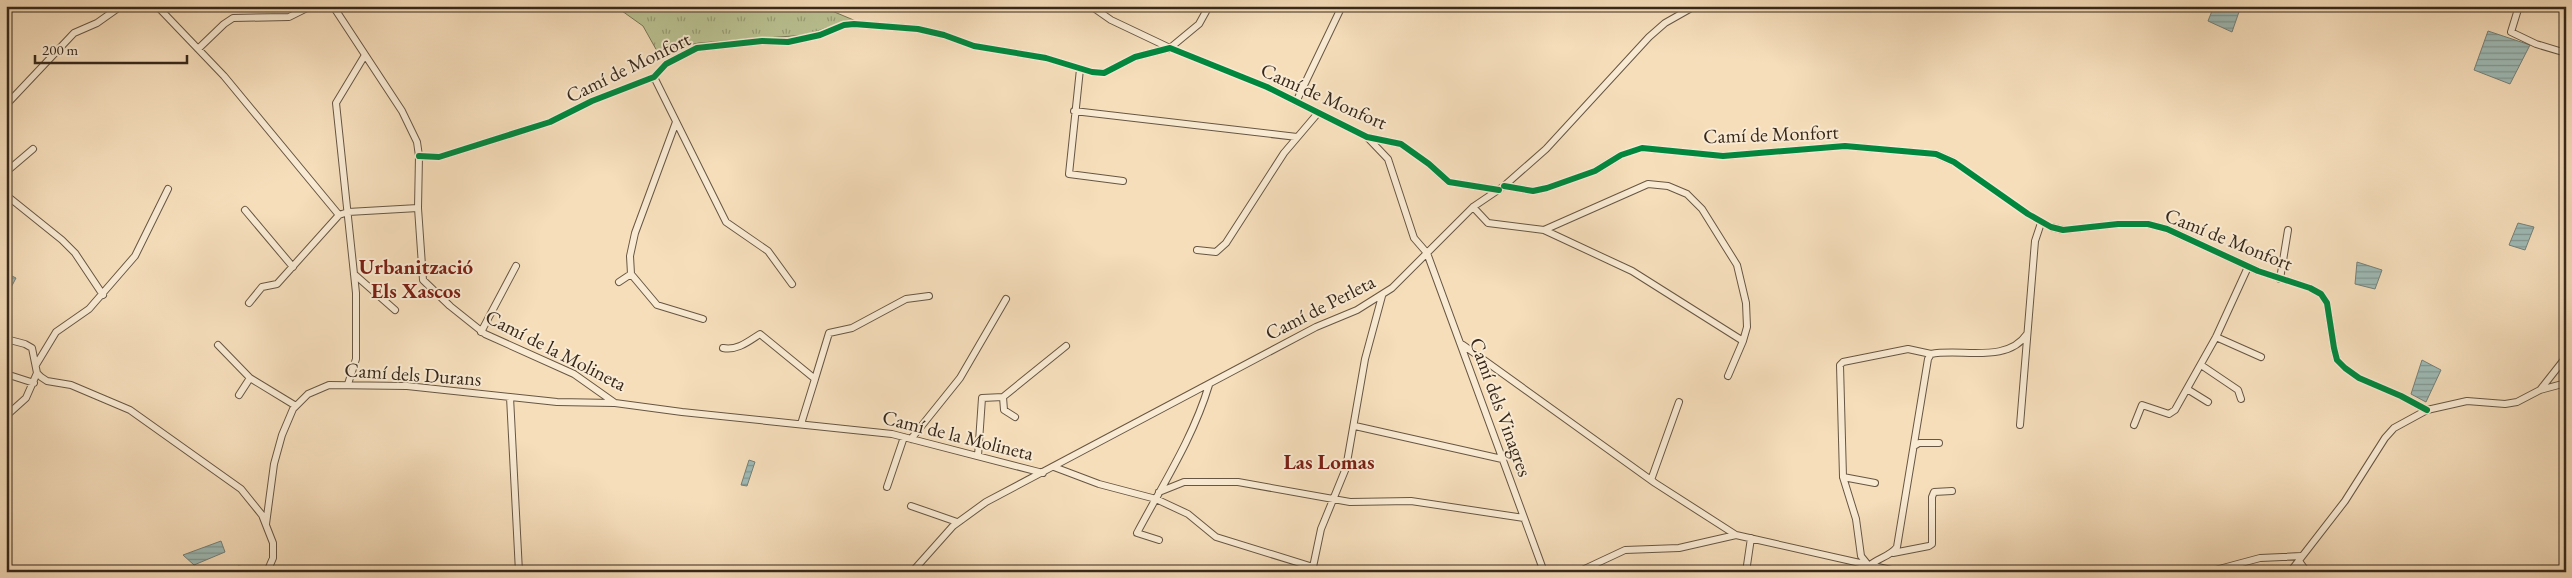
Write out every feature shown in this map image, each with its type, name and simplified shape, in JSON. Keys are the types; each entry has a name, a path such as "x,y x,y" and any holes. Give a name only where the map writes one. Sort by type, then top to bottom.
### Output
{"street":[{"path":"6,105 74,33 97,23 121,6"},
{"path":"157,6 224,76 339,215"},
{"path":"198,49 233,18 289,17 311,6"},
{"name":"Camí de la Molineta","path":"334,6 402,111 417,142 419,156 418,208 423,280 481,332 574,374 615,403 682,412 866,430 904,437 1043,472"},
{"path":"1090,6 1110,20 1170,48 1199,24 1209,6"},
{"path":"1296,102 1342,6"},
{"name":"Camí de Perleta","path":"912,572 957,522 986,502 1316,327 1357,310 1382,296 1473,207 1501,188 1546,149 1649,37 1665,23 1695,6"},
{"path":"2519,6 2511,32 2536,44 2566,53"},
{"name":"Camí de Monfort","path":"419,156 439,157 550,122 592,101 654,77 666,64 697,48 762,40 788,42 820,35 844,25 854,24 918,29 944,35 974,46 1046,58 1080,70 1104,73 1135,57 1170,48 1266,87 1366,137 1401,144 1429,164 1449,182 1525,190 1547,188 1595,171 1621,155 1642,148 1723,156 1820,147 1893,149 1944,156 2041,223 2062,230 2118,224 2148,224 2167,229 2280,279 2310,288 2321,294 2327,302 2337,360 2359,378 2427,410"},
{"path":"348,384 354,368 357,346 354,274 336,103 365,55"},
{"path":"1080,70 1068,174 1124,181"},
{"path":"654,77 726,222 768,252 792,284"},
{"path":"1074,112 1297,137"},
{"path":"1196,250 1216,252 1220,250 1297,137 1318,113"},
{"path":"676,122 635,233 630,256 631,274 657,305 703,319"},
{"name":"Camí dels Vinagres","path":"1366,137 1388,159 1414,238 1427,253 1462,344 1502,460 1544,572"},
{"path":"6,172 33,149"},
{"path":"1544,230 1648,184 1668,186 1687,194 1702,209 1737,265 1746,303 1747,327 1728,376"},
{"path":"36,365 56,332 89,309 103,295 134,256 168,189"},
{"path":"6,196 62,240 75,253 103,295"},
{"path":"1473,207 1488,223 1544,230 1632,271 1743,341"},
{"path":"249,302 262,287 277,284 339,215 348,212 418,208"},
{"path":"245,210 293,267"},
{"path":"2020,425 2034,241 2041,223"},
{"path":"2280,279 2288,230"},
{"path":"481,332 516,266"},
{"path":"2134,425 2142,405 2169,414 2175,410 2216,337 2248,266"},
{"path":"354,274 395,310"},
{"path":"619,282 631,274"},
{"path":"801,424 829,333 852,328 906,299 929,296"},
{"path":"1054,467 1099,484 1156,498 1188,514 1216,537 1314,570 1321,530 1346,468 1365,359 1382,296"},
{"path":"911,439 960,378 1006,299"},
{"path":"723,348 730,350 741,346 760,334 815,379"},
{"path":"1869,566 1862,556 1856,519 1843,477 1840,365 1843,362 1908,349 1931,354 1978,354 2013,348 2021,344 2027,334"},
{"path":"2216,337 2262,357"},
{"path":"6,339 32,348 37,373 26,398 6,416"},
{"path":"1462,344 1651,480 1736,535 1900,572"},
{"path":"218,345 250,378 296,406"},
{"path":"978,456 982,398 1003,397 1066,346"},
{"path":"1893,553 1897,547 1931,354"},
{"path":"2540,390 2566,357"},
{"path":"2201,365 2238,390 2241,399"},
{"path":"37,373 47,381 70,385 117,404 152,424 241,489 252,501 266,524 273,550 273,558 267,572"},
{"path":"6,374 34,383"},
{"path":"239,395 250,378"},
{"path":"2290,572 2346,501 2385,438 2400,424 2427,410 2467,401 2505,404 2517,402 2540,390 2566,383"},
{"name":"Camí dels Durans","path":"266,524 276,457 282,434 296,406 308,394 330,386 348,384 407,386 557,402 615,403"},
{"path":"1159,540 1137,533 1186,446 1202,410 1209,384"},
{"path":"2187,390 2208,402"},
{"path":"510,396 519,572"},
{"path":"1003,397 1004,410 1015,417"},
{"path":"1651,480 1679,402"},
{"path":"1354,426 1502,460"},
{"path":"887,488 904,437"},
{"path":"1914,446 1919,443 1939,443"},
{"path":"1843,477 1875,483"},
{"path":"1159,492 1184,482 1238,482 1350,502 1411,501 1524,518"},
{"path":"1869,566 1878,558 1932,544 1932,497 1934,492 1952,491"},
{"path":"910,506 957,522"},
{"path":"1578,572 1626,550 1679,548 1736,535"},
{"path":"1746,572 1751,538"},
{"path":"2208,572 2260,558 2300,559"},
{"path":"2300,559 2307,572"},
{"path":"2130,572 2154,572"}],"green space":[{"path":"615,6 820,6 856,21 838,24 806,35 699,43 657,51 643,26"},
{"path":"238,566 280,572 234,572"}],"water":[{"path":"2214,6 2241,6 2232,32 2208,21"},
{"path":"2488,31 2530,45 2510,84 2474,70"},
{"path":"2518,223 2534,227 2525,250 2509,245"},
{"path":"2357,262 2382,270 2375,289 2355,284"},
{"path":"6,273 16,278 6,297"},
{"path":"2422,360 2441,370 2426,402 2411,394"},
{"path":"749,460 755,462 747,486 741,485"},
{"path":"221,541 225,552 194,565 183,555"}],"cycle path":[{"path":"419,156 439,157 550,122 592,101 654,77 666,64 697,48 762,41 788,42 820,35 844,25 854,24 918,29 944,35 974,46 1046,58 1092,72 1104,73 1135,57 1170,48 1267,87 1367,137 1401,144 1429,164 1449,182 1499,190"},
{"path":"1504,186 1533,191 1547,188 1595,171 1621,155 1642,148 1723,156 1845,146 1936,154 1954,162 2028,214 2051,227 2063,230 2118,224 2148,224 2167,229 2258,271 2310,288 2321,294 2327,303 2337,360 2359,378 2401,396 2427,410"}],"district":[{"name":"Urbanització Els Xascos","path":"416,279"},
{"name":"Las Lomas","path":"1329,462"}]}
